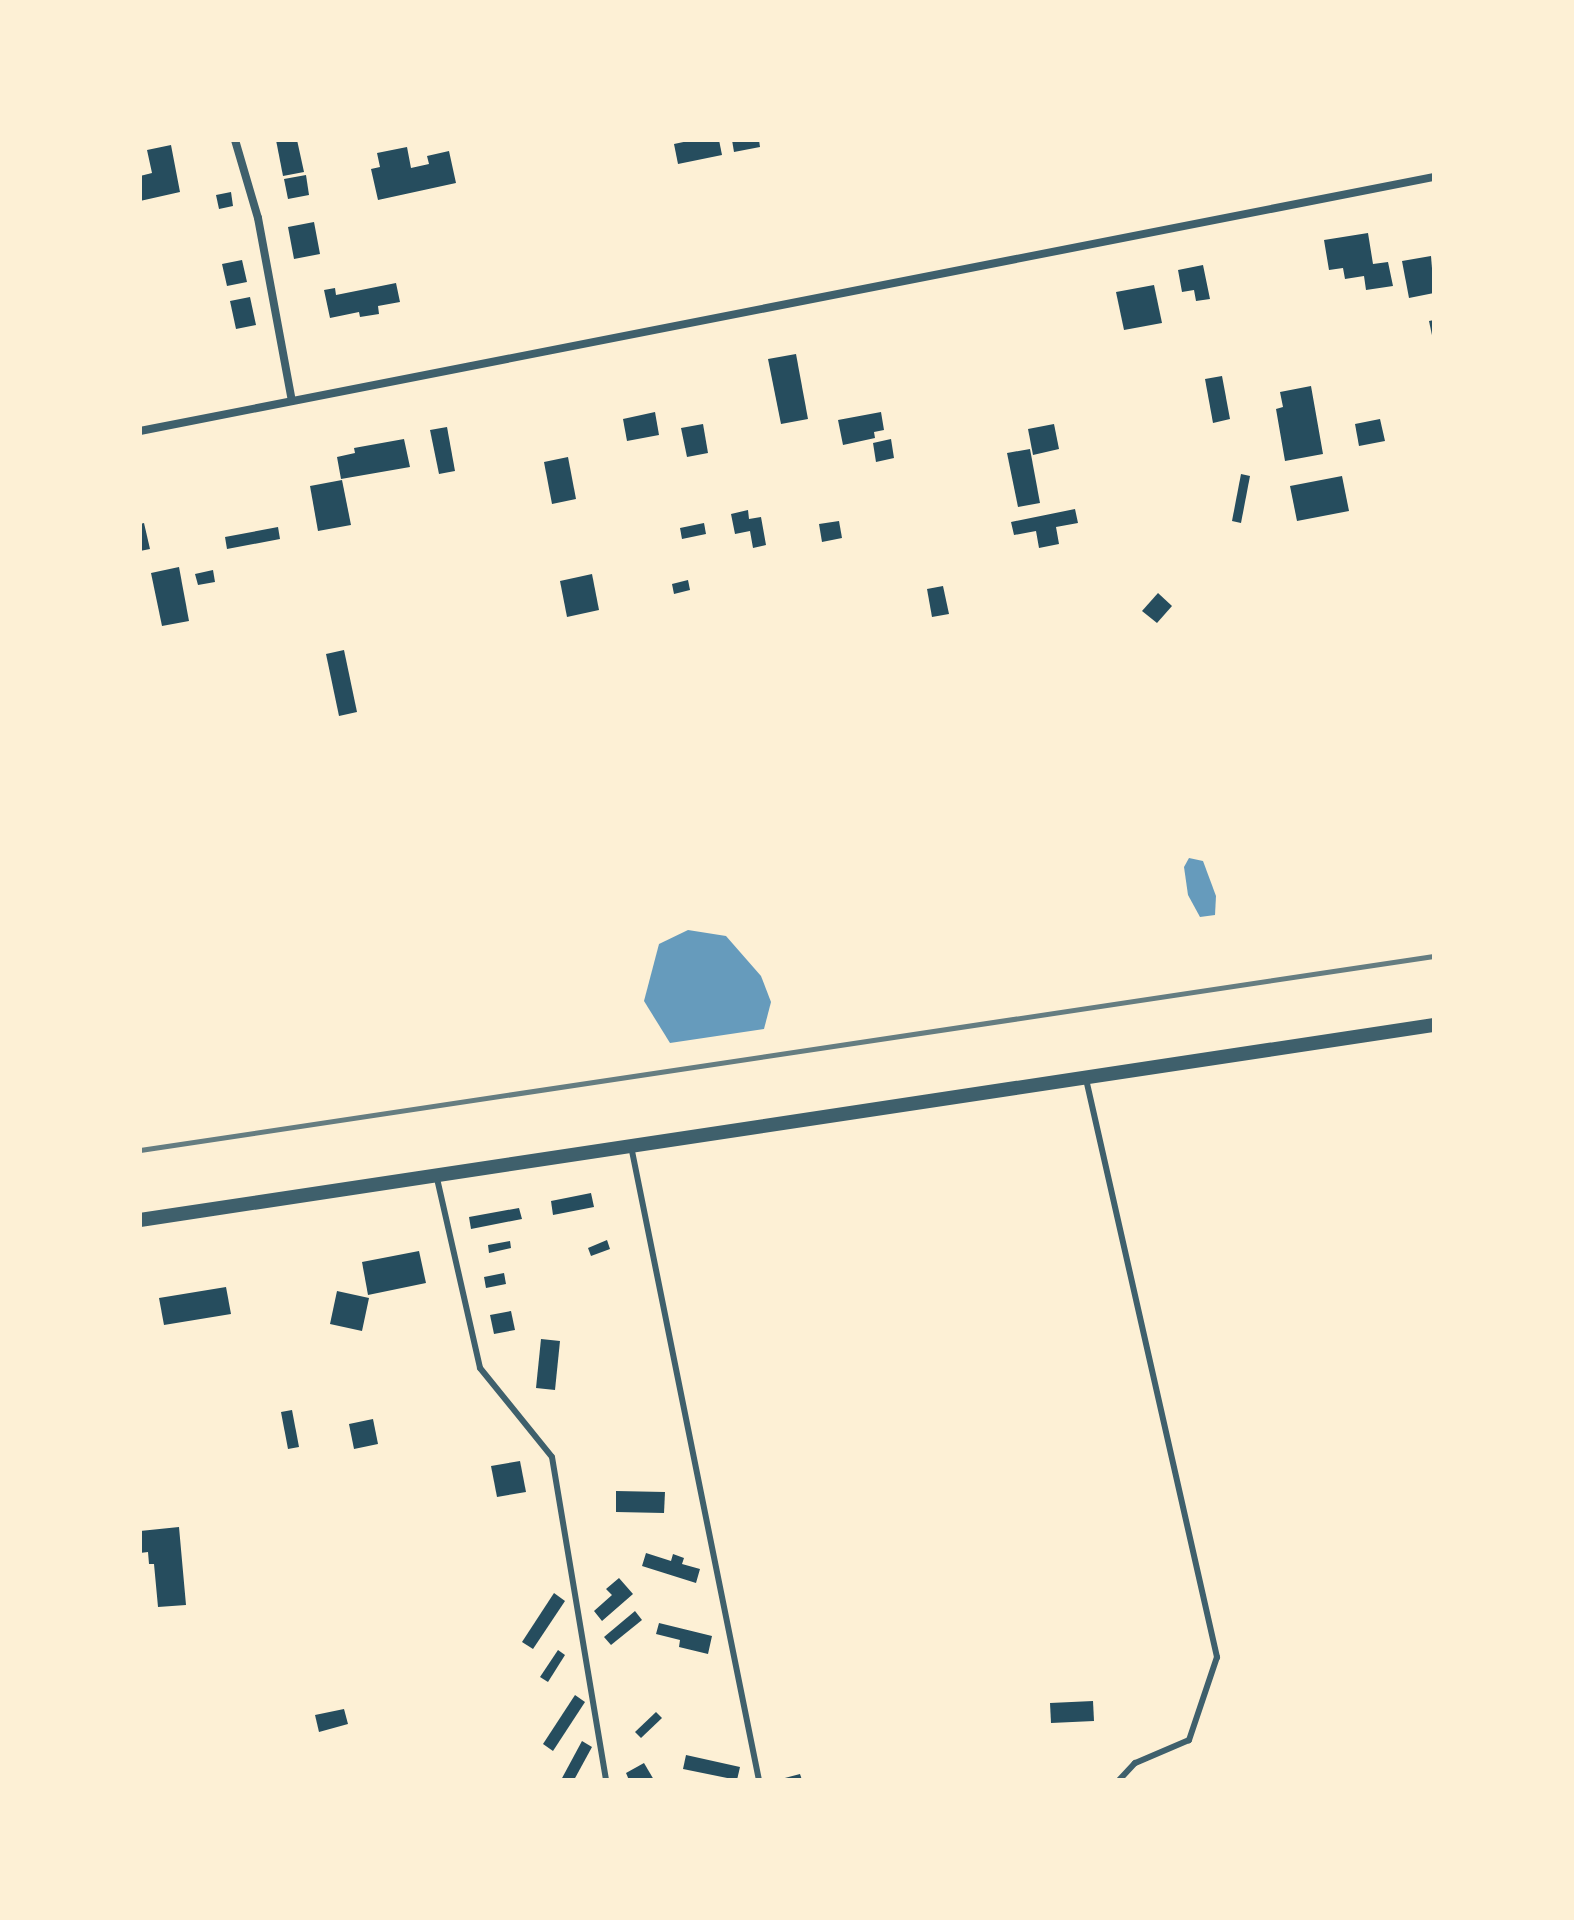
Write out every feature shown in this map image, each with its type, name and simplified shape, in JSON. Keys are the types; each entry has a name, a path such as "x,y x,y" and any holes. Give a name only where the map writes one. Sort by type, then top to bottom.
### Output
{"street":[{"path":"235,140 258,218 292,401"},
{"path":"140,431 1434,178"},
{"path":"140,1220 1434,1025"}],"lane":[{"path":"1086,1079 1217,1657 1189,1740 1135,1763 1119,1780"},
{"path":"631,1146 759,1780"},
{"path":"436,1174 480,1368 552,1457 606,1780"}],"water":[{"path":"1189,858 1203,861 1216,896 1215,915 1200,917 1188,895 1184,867"},
{"path":"688,930 726,936 761,976 771,1002 764,1029 670,1043 644,1001 659,944"}],"building":[{"path":"276,140 297,140 304,172 283,176"},
{"path":"719,140 722,155 678,164 674,144"},
{"path":"732,140 759,140 760,147 734,152"},
{"path":"171,145 180,192 140,201 140,176 152,173 147,150"},
{"path":"407,147 411,168 429,164 427,156 449,151 456,183 378,200 371,169 380,167 377,153"},
{"path":"306,175 309,195 288,199 284,179"},
{"path":"231,192 233,206 219,209 216,195"},
{"path":"314,222 320,254 294,259 288,227"},
{"path":"1368,233 1373,264 1388,262 1393,286 1366,290 1364,276 1345,279 1343,268 1329,270 1324,240"},
{"path":"1431,256 1434,293 1409,298 1402,261"},
{"path":"242,260 247,282 227,286 222,264"},
{"path":"1203,265 1210,299 1196,301 1194,290 1182,292 1178,270"},
{"path":"396,283 400,302 378,306 379,314 360,317 359,312 330,318 324,290 335,288 336,295"},
{"path":"1154,285 1162,323 1124,330 1116,292"},
{"path":"250,297 256,325 236,329 230,301"},
{"path":"1434,320 1434,340 1433,340 1429,321"},
{"path":"796,354 808,419 781,424 768,359"},
{"path":"1222,376 1230,419 1213,423 1205,379"},
{"path":"1311,386 1323,454 1285,461 1276,409 1283,407 1280,392"},
{"path":"655,412 659,435 627,441 623,419"},
{"path":"881,412 884,430 874,432 875,438 843,445 838,420"},
{"path":"1380,419 1385,441 1359,446 1355,424"},
{"path":"703,424 708,453 687,457 681,428"},
{"path":"1054,424 1059,449 1033,455 1028,429"},
{"path":"447,427 455,471 439,474 430,430"},
{"path":"404,439 410,467 341,479 337,457 355,453 354,448"},
{"path":"891,439 894,458 876,462 873,443"},
{"path":"1030,449 1040,503 1018,507 1007,453"},
{"path":"568,457 576,499 552,504 544,462"},
{"path":"1241,474 1250,476 1241,523 1232,521"},
{"path":"1342,476 1349,511 1297,521 1290,486"},
{"path":"342,480 351,525 318,531 310,486"},
{"path":"1075,509 1078,523 1056,527 1059,544 1039,548 1036,531 1014,535 1011,522"},
{"path":"748,510 749,519 761,517 766,545 753,548 750,531 735,534 731,514"},
{"path":"839,521 842,538 822,542 819,524"},
{"path":"144,523 150,549 140,551 140,524"},
{"path":"704,523 706,534 682,539 680,528"},
{"path":"278,527 280,539 227,549 225,537"},
{"path":"179,567 189,621 162,626 151,573"},
{"path":"213,570 215,582 198,585 195,574"},
{"path":"592,574 599,610 567,617 560,581"},
{"path":"688,580 690,590 674,594 672,584"},
{"path":"943,586 949,614 932,617 927,589"},
{"path":"1158,593 1172,606 1157,623 1142,611"},
{"path":"344,650 357,712 339,716 326,654"},
{"path":"591,1193 594,1207 553,1215 551,1201"},
{"path":"519,1208 522,1219 471,1229 469,1217"},
{"path":"607,1240 610,1249 591,1256 588,1248"},
{"path":"510,1241 511,1248 489,1253 488,1245"},
{"path":"419,1251 426,1283 368,1295 362,1262"},
{"path":"504,1273 506,1284 486,1288 484,1277"},
{"path":"226,1287 231,1314 164,1325 159,1298"},
{"path":"337,1291 369,1298 362,1331 330,1324"},
{"path":"511,1311 515,1330 494,1334 490,1315"},
{"path":"541,1339 560,1341 555,1390 536,1388"},
{"path":"292,1410 299,1447 288,1449 281,1412"},
{"path":"373,1419 378,1444 354,1449 349,1424"},
{"path":"520,1461 526,1492 497,1497 491,1466"},
{"path":"616,1491 665,1492 664,1513 616,1512"},
{"path":"179,1527 186,1605 158,1607 154,1564 149,1564 148,1552 140,1553 140,1531"},
{"path":"646,1553 671,1561 673,1554 684,1558 682,1564 700,1569 696,1583 642,1566"},
{"path":"619,1578 633,1594 602,1621 594,1611 612,1595 606,1589"},
{"path":"554,1593 565,1601 533,1649 522,1642"},
{"path":"635,1611 642,1620 611,1645 604,1637"},
{"path":"659,1623 712,1636 708,1654 679,1647 680,1640 656,1634"},
{"path":"558,1650 565,1655 548,1682 540,1677"},
{"path":"575,1695 585,1702 553,1751 543,1744"},
{"path":"1093,1701 1094,1721 1051,1723 1050,1703"},
{"path":"344,1709 348,1724 319,1732 315,1715"},
{"path":"656,1712 662,1718 641,1738 635,1732"},
{"path":"582,1741 592,1747 574,1780 561,1780"},
{"path":"686,1755 740,1767 737,1780 683,1769"},
{"path":"644,1763 654,1780 629,1780 626,1773"},
{"path":"800,1774 802,1780 781,1779"}],"railway":[{"path":"140,1150 1434,956"}]}
